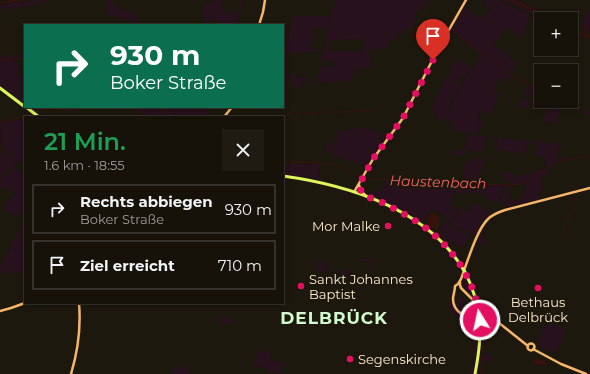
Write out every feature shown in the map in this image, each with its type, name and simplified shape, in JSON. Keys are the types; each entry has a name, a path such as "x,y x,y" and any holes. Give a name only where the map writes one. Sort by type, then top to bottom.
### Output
{"main road":[{"path":"259,24 265,0"},
{"path":"354,192 373,159 403,118 438,49 466,0"},
{"path":"0,88 24,106"},
{"path":"26,108 38,116"},
{"path":"225,116 231,108"},
{"path":"284,176 326,184 354,192 398,210 427,229 448,248 464,271 472,287 480,318 480,345 475,374"},
{"path":"359,185 361,191 366,196"},
{"path":"480,318 463,316 457,309 454,301 454,295 459,288 461,279 485,222 492,215 505,210 590,188"},
{"path":"459,288 494,319 529,345 533,344 535,346 534,348 546,356 586,374"},
{"path":"0,311 24,303"},
{"path":"71,374 79,336 79,304"},
{"path":"471,318 476,316 478,310"},
{"path":"529,345 528,348 530,350 534,348"}],"shaded area":[{"path":"34,0 46,0 48,3 0,10 0,5"},
{"path":"108,0 113,1 113,4 127,12 129,9 138,18 137,24 106,13"},
{"path":"222,0 222,12 237,14 240,0 244,0 236,24 219,24 220,21 203,22 203,8 205,4"},
{"path":"335,0 428,0 421,11 416,11 416,19 411,29 403,31 403,34 395,35 395,40 388,42 388,48 369,50 371,68 356,68 351,81 317,83 320,67 335,66 334,61 321,60","holes":["366,39 363,51 327,52 330,40"]},
{"path":"482,0 498,0 531,16 520,38 506,27 493,44 517,63 510,75 481,53 509,75 507,81 501,78 497,84 495,83 492,89 500,93 489,116 481,112 477,121 482,123 477,134 454,131 454,122 444,121 471,67 474,69 481,54 451,31 464,7 479,18 484,18 491,8 487,7 486,3"},
{"path":"503,0 518,0 543,12 534,12 534,15"},
{"path":"590,10 590,33 587,29 585,31 581,27 588,11"},
{"path":"294,16 330,16 327,28 312,27 311,35 317,36 310,47 313,50 318,50 318,52 285,53"},
{"path":"24,55 24,59 16,59 14,62 21,65 17,74 24,77 24,102 0,85 0,56"},
{"path":"456,59 470,67 464,78 460,76 457,81 461,83 443,120 435,117 437,112 431,109"},
{"path":"284,74 314,80 314,83 302,80 300,88 293,87 294,79 284,76"},
{"path":"511,75 534,85 534,98 525,93 529,85 510,76"},
{"path":"523,97 532,103 529,108 524,106 522,109 518,107"},
{"path":"578,107 590,113 590,116 574,108 578,108"},
{"path":"134,108 161,108 172,116 146,116"},
{"path":"165,108 206,108 211,116 177,116"},
{"path":"550,108 562,108 554,123 542,122"},
{"path":"24,119 24,160 16,164 9,151 1,150 0,122"},
{"path":"365,127 376,132 385,139 367,166 333,156 338,131"},
{"path":"467,135 485,136 484,151 466,150"},
{"path":"487,136 529,142 524,153 497,150 498,139 486,138"},
{"path":"330,141 334,142 332,153 325,152 326,144 329,144"},
{"path":"532,141 562,144 562,146 558,146 557,160 571,157 571,160 559,162 548,168 549,173 540,177 543,190 539,192 541,200 505,208 504,202 526,196 525,184 508,186 514,176 521,176 521,174 532,174 546,167 546,157 535,156 537,144 532,143"},
{"path":"453,150 466,150 466,155 452,155"},
{"path":"0,152 9,154 16,166 0,176"},
{"path":"474,157 484,158 483,165 475,182 463,182 465,161 473,162"},
{"path":"284,162 291,164 320,164 319,179 284,174"},
{"path":"17,167 24,175 24,212 18,217 3,208 16,192 8,187 3,190 0,187 0,179"},
{"path":"502,171 513,173 509,182 504,182"},
{"path":"284,178 324,185 348,192 349,194 343,200 345,195 338,190"},
{"path":"384,181 433,184 507,185 496,202 487,200 487,196 482,195 482,193 467,192 465,195 454,191 449,205 458,208 451,223 445,220 445,215 433,210 429,211 424,222 406,211 368,194 369,191 382,191"},
{"path":"507,188 509,200 498,202"},
{"path":"474,203 490,212 481,224 475,236 454,225 453,223 460,209 469,212"},
{"path":"431,213 440,217 437,231 427,224 429,214"},
{"path":"410,221 424,230 440,243 454,257 462,271 461,272 442,247 432,237"},
{"path":"421,222 447,242 460,256 459,260 444,242"},
{"path":"444,222 470,236 465,246 461,249 452,240 451,242 440,232"},
{"path":"22,224 24,227 24,271 21,273 3,273 0,272 0,269"},
{"path":"485,224 482,239 486,240 485,246 477,244"},
{"path":"361,258 374,259 373,270 370,270 371,262 360,261"},
{"path":"318,260 323,262 328,270 328,273 316,270"},
{"path":"459,260 466,262 463,265"},
{"path":"350,269 351,277 341,280 339,271"},
{"path":"464,276 471,290 471,295 464,287"},
{"path":"453,295 458,313 477,323 476,354 473,374 467,374 472,366 474,351 472,350 473,334 471,326 464,320 449,312 448,302 452,301"},
{"path":"462,296 467,300 463,304 467,310 469,309 469,301 474,307 475,312 472,316 464,313 457,306 456,303 459,297"},
{"path":"480,311 485,314 486,318 482,361 479,374 477,374 481,343"},
{"path":"223,314 233,322 230,325 221,323 220,317"},
{"path":"548,322 566,331 555,352 543,349 538,340"},
{"path":"257,350 269,354 272,353 270,360 277,363 283,362 281,374 270,372 265,368 253,365"},
{"path":"485,352 493,358 489,364 483,360"},
{"path":"534,359 540,359 547,364 535,366"},
{"path":"182,364 190,374 173,374 172,370"}],"waterway":[{"path":"0,3 19,0"},
{"path":"512,0 537,12"},
{"path":"425,14 448,28"},
{"path":"586,23 584,26 588,33 587,36"},
{"path":"452,30 509,75"},
{"path":"578,31 590,37"},
{"path":"578,35 586,38 588,36"},
{"path":"0,60 24,58"},
{"path":"511,76 534,86"},
{"name":"Haustenbach","path":"35,112 45,109 75,110 81,108"},
{"name":"Haustenbach","path":"133,108 145,116"},
{"path":"161,108 174,116"},
{"path":"347,112 354,111"},
{"path":"361,111 368,111"},
{"path":"369,111 376,112"},
{"path":"312,113 316,112"},
{"path":"320,112 325,112"},
{"path":"334,112 339,112"},
{"name":"Haustenbach","path":"26,116 32,113"},
{"path":"286,114 293,113"},
{"path":"295,113 301,113"},
{"name":"Haustenbach","path":"0,121 9,121 24,117"},
{"name":"Haustenbach","path":"364,178 434,183 521,184 560,161 590,156"},
{"name":"Haustenbach","path":"284,160 335,165 351,171 361,177"},
{"path":"573,205 575,197"},
{"path":"567,221 571,211"},
{"path":"562,236 565,225"},
{"path":"438,231 448,241"},
{"path":"480,374 485,342 486,322"}],"place":[{"name":"Mor Malke","path":"388,226"},
{"name":"Sankt Johannes Baptist","path":"301,286"},
{"name":"Bethaus Delbrück","path":"538,288"},
{"name":"Segenskirche","path":"350,359"}],"district":[{"name":"DELBRÜCK","path":"334,318"}],"route":[{"path":"433,60 409,108 373,159 359,185 361,191 366,196 398,210 419,223 448,248 461,265 467,276 476,301 480,320"}]}
